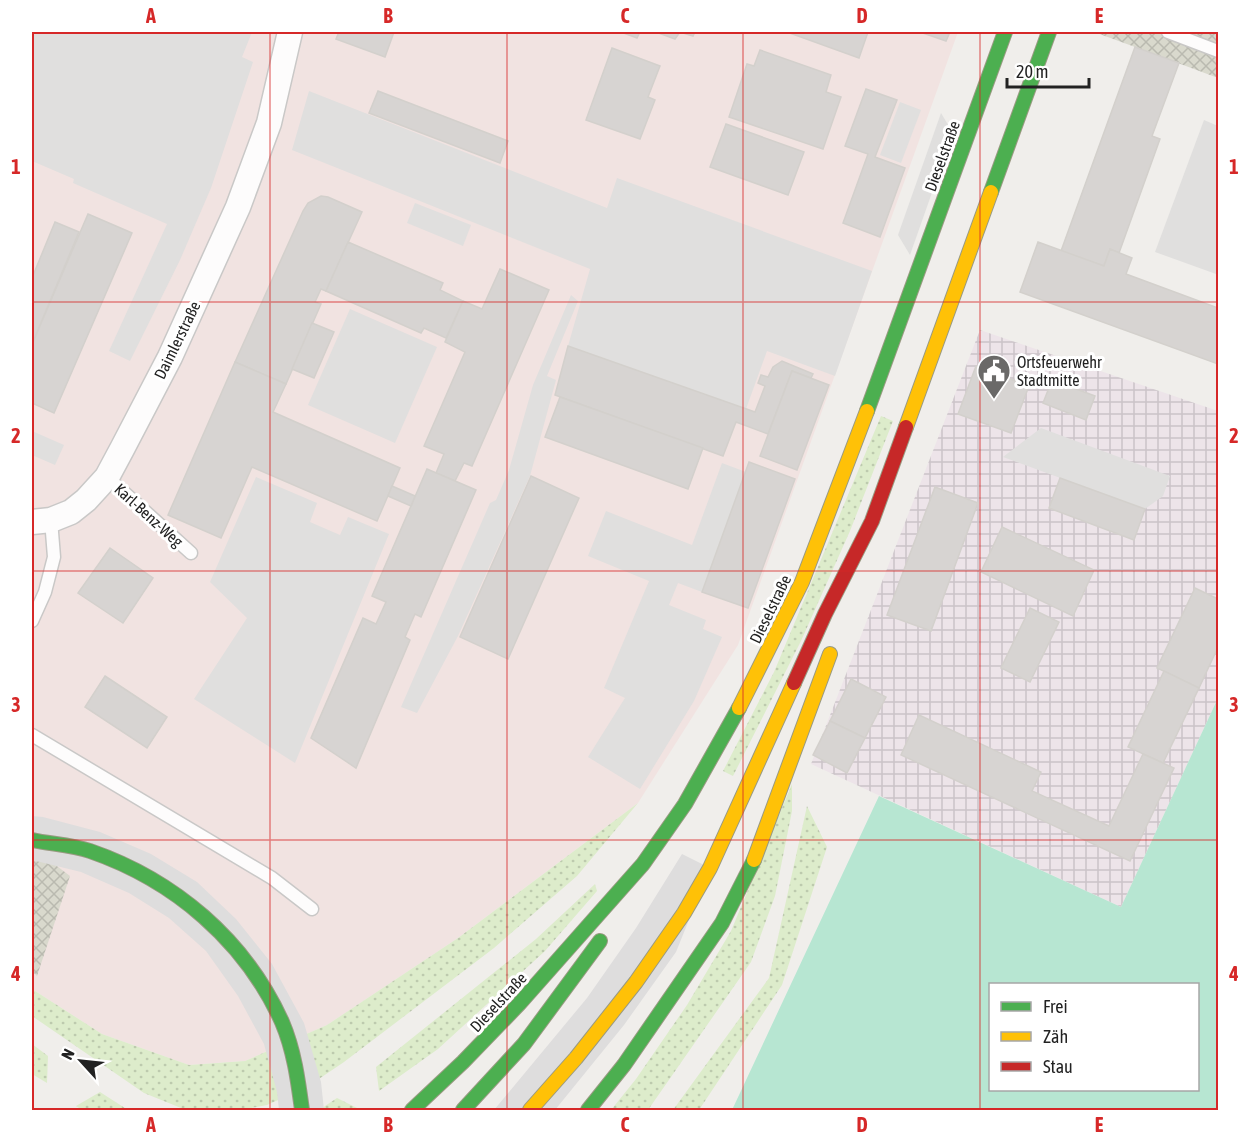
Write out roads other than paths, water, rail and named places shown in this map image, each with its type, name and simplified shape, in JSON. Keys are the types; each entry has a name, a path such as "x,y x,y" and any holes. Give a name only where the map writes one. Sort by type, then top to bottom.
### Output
{"main road":[{"name":"Dieselstraße","path":"405,1109 464,1062 644,864 685,804 744,699 802,582 916,280 1005,32"},
{"path":"854,585 872,521 1049,32"},
{"path":"530,1110 576,1058 636,982 684,913 710,868 825,614 872,521"},
{"path":"588,1110 624,1065 722,923 757,854 836,639"},
{"path":"32,840 89,851 140,872 185,898 224,933 261,981 286,1031 300,1083 302,1110"},
{"path":"463,1110 524,1044 603,937 644,864"}],"street":[{"name":"Daimlerstraße","path":"41,521 71,512 86,500 107,477 170,357 238,207 269,123 290,32"}],"lane":[{"path":"1168,32 1218,51"},
{"name":"Karl-Benz-Weg","path":"107,477 191,553"},
{"name":"Daimlerstraße","path":"32,621 45,592 54,557 41,521"},
{"path":"32,735 272,878 312,909"}],"place":[{"name":"Ortsfeuerwehr Stadtmitte","path":"994,400"}]}
